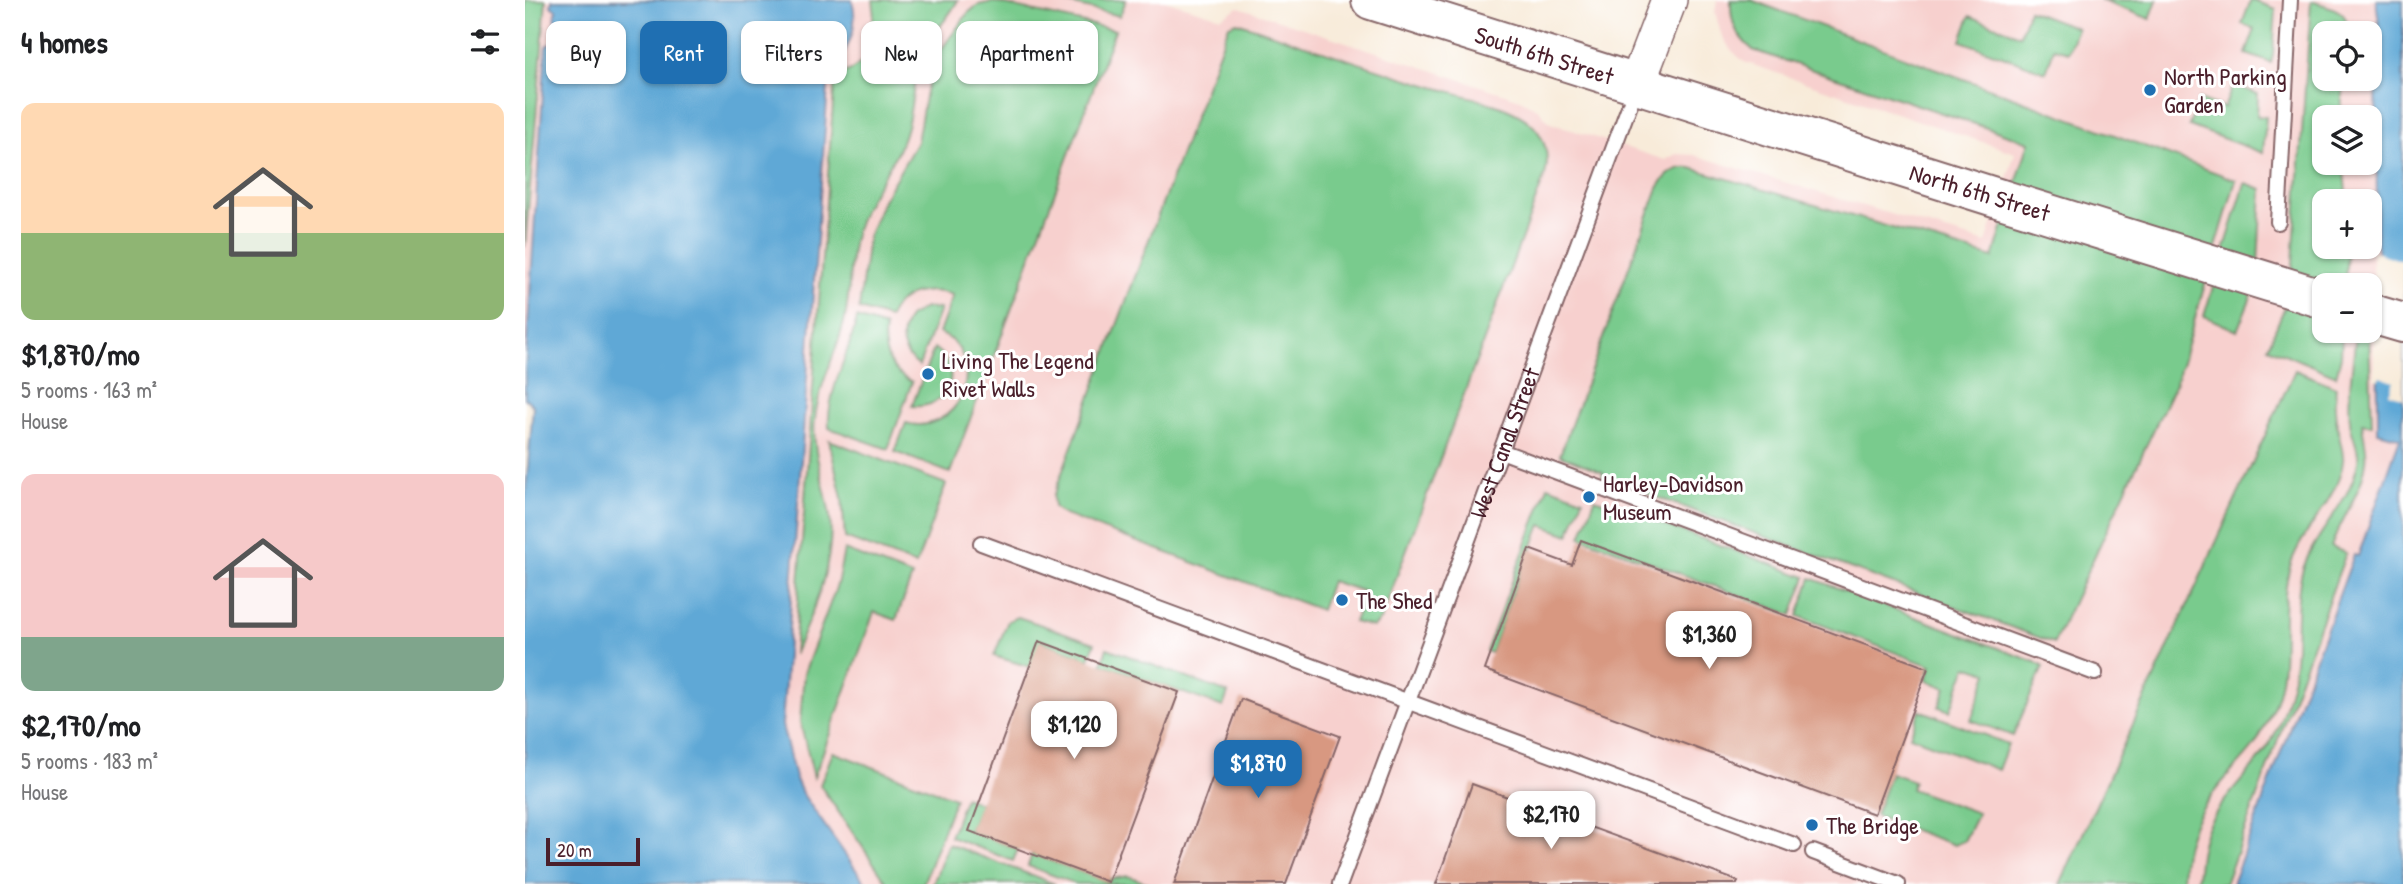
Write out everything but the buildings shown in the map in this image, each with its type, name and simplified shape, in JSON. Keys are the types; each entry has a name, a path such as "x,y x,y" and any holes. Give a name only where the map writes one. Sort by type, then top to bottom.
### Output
{"main road":[{"name":"South 6th Street","path":"1371,0 1637,84"},
{"name":"North 6th Street","path":"1637,84 2312,295"},
{"path":"2382,317 2403,323"}],"street":[{"name":"West Canal Street","path":"1637,84 1668,0"}],"lane":[{"path":"2278,222 2290,0"},
{"name":"West Canal Street","path":"1340,884 1637,84"},
{"path":"1501,451 2095,673"},
{"path":"981,543 1794,845"},
{"path":"1813,852 1898,884"}],"shaded area":[{"path":"525,0 552,0 551,6 556,9 555,21 546,21 525,372"},
{"name":"Harley-Davidson Museum","path":"852,0 1164,0 1221,17 1239,7 1520,99 1538,109 1550,123 1665,160 1676,154 1694,155 1986,243 2015,153 1744,62 1730,49 1721,34 1715,12 1717,0 2376,0 2379,21 2312,21 2312,91 2376,91 2376,105 2312,105 2312,175 2377,175 2377,189 2312,189 2312,259 2377,259 2377,273 2312,273 2312,343 2378,343 2378,433 2400,438 2357,557 2353,555 2232,884 866,884 802,793 795,777 782,725 828,84 847,84 847,50 851,42"}],"green space":[{"path":"525,0 546,0 525,247"},
{"path":"873,0 958,0 942,23 942,21 873,21"},
{"path":"1053,0 1126,0 1120,16"},
{"path":"1731,0 1751,0 2236,180 2176,382 2054,643 1602,477 1603,472 1560,455 1658,188 1668,175 1676,170 1691,168 1993,258 2029,142 1753,50 1735,28"},
{"path":"2100,0 2157,0 2150,19"},
{"path":"2251,0 2276,9 2271,63 2246,54 2255,29 2242,24"},
{"path":"2311,1 2332,7 2347,21 2312,21 2312,91 2342,91 2342,105 2312,105 2312,175 2344,175 2346,189 2312,189 2312,259 2346,259 2346,273 2312,273 2312,343 2342,343 2336,376 2268,347 2291,292"},
{"path":"993,2 1076,21 962,21 978,5"},
{"path":"2029,10 2077,28 2068,52 2054,48 2046,72 1961,41 1970,16 2020,35"},
{"path":"1237,22 1508,110 1529,122 1539,133 1545,146 1545,175 1381,619 1373,627 1354,622 1365,592 1331,581 1321,610 1062,514 1054,507 1053,497 1229,25"},
{"path":"1098,26 1115,30 1098,76"},
{"path":"956,29 956,84 1095,84 981,391 964,388 965,363 959,349 939,333 953,295 934,291 915,293 900,302 889,318 859,309 868,237 883,200 917,142 928,84 942,84 942,49"},
{"path":"861,61 861,84 914,84 905,134 864,210 855,234 845,318 817,406 815,444 828,506 831,536 821,588 794,655 834,84 847,84 847,71"},
{"path":"2233,85 2258,94 2257,116 2266,117 2263,153 2189,126 2199,99 2224,108"},
{"path":"2245,183 2262,189 2257,282 2237,331 2204,316"},
{"path":"925,308 940,309 919,366 908,356 902,338 909,317"},
{"path":"857,318 885,327 884,344 889,360 898,373 912,382 888,449 829,428 831,401"},
{"path":"2355,343 2369,343 2372,425 2362,423 2366,452 2364,473 2331,547 2346,553 2225,884 2196,884 2202,844 2210,822 2264,753 2278,727 2289,694 2294,670 2301,576 2313,547 2354,478 2358,462 2349,399"},
{"path":"934,348 949,367 949,387 935,402 925,406 912,406"},
{"path":"2295,370 2336,387 2335,413 2343,459 2334,489 2301,542 2289,570 2284,603 2284,654 2280,687 2266,725 2254,746 2215,791 2193,825 2183,864 2182,884 2060,884"},
{"path":"962,395 978,398 950,473 895,452 906,423 923,425 939,420 953,409"},
{"path":"829,440 946,484 916,565 845,538 842,498"},
{"path":"1548,486 1583,499 1569,535 1541,525 1531,550 1529,549 1491,653 1486,651"},
{"path":"1595,499 1806,577 1792,615 1581,537"},
{"path":"844,550 912,576 896,620 874,612 814,777 800,722 804,673 837,585"},
{"path":"1811,578 2043,667 2013,736 1971,720 1988,673 1967,666 1950,711 1939,707 1946,688 1926,680 1931,666 1798,616"},
{"path":"1018,617 1095,643 1089,659 1040,641 1030,667 994,656 1008,621"},
{"path":"1107,648 1228,693 1223,707 1102,664"},
{"path":"1920,710 2008,744 1998,770 1910,736"},
{"path":"833,752 955,798 923,884 888,884 820,785"},
{"path":"1891,773 1914,781 1911,789 1978,813 1964,841 1954,845 1875,816"},
{"path":"965,797 980,803 969,831 1018,849 1013,861 950,837"},
{"path":"948,844 1055,884 933,884"},
{"path":"1032,854 1108,882 1110,879 1128,876 1150,884 1076,884 1028,866"}],"water":[{"path":"552,0 852,0 853,30 847,46 847,21 741,21 741,84 828,84 782,725 795,777 802,793 866,884 525,884 525,500 533,406 525,398 525,372 546,46 546,84 626,84 626,21 555,21 556,10 551,6"},
{"path":"2376,0 2403,0 2403,884 2232,884 2354,555 2358,556 2400,438 2378,432 2378,343 2382,343 2382,273 2377,273 2377,259 2382,259 2382,189 2377,189 2377,175 2382,175 2382,105 2376,105 2376,91 2382,91 2382,21 2379,21"}],"pier":[{"path":"2382,254 2403,261 2403,398 2389,393 2394,381 2380,376 2378,380 2374,379 2373,343 2382,343 2382,273 2372,273 2372,259 2382,259"}],"place":[{"name":"North Parking Garden","path":"2150,90"},
{"name":"Living The Legend Rivet Walls","path":"928,374"},
{"name":"Harley-Davidson Museum","path":"1589,497"},
{"name":"The Shed","path":"1342,600"},
{"name":"The Bridge","path":"1812,825"}]}
